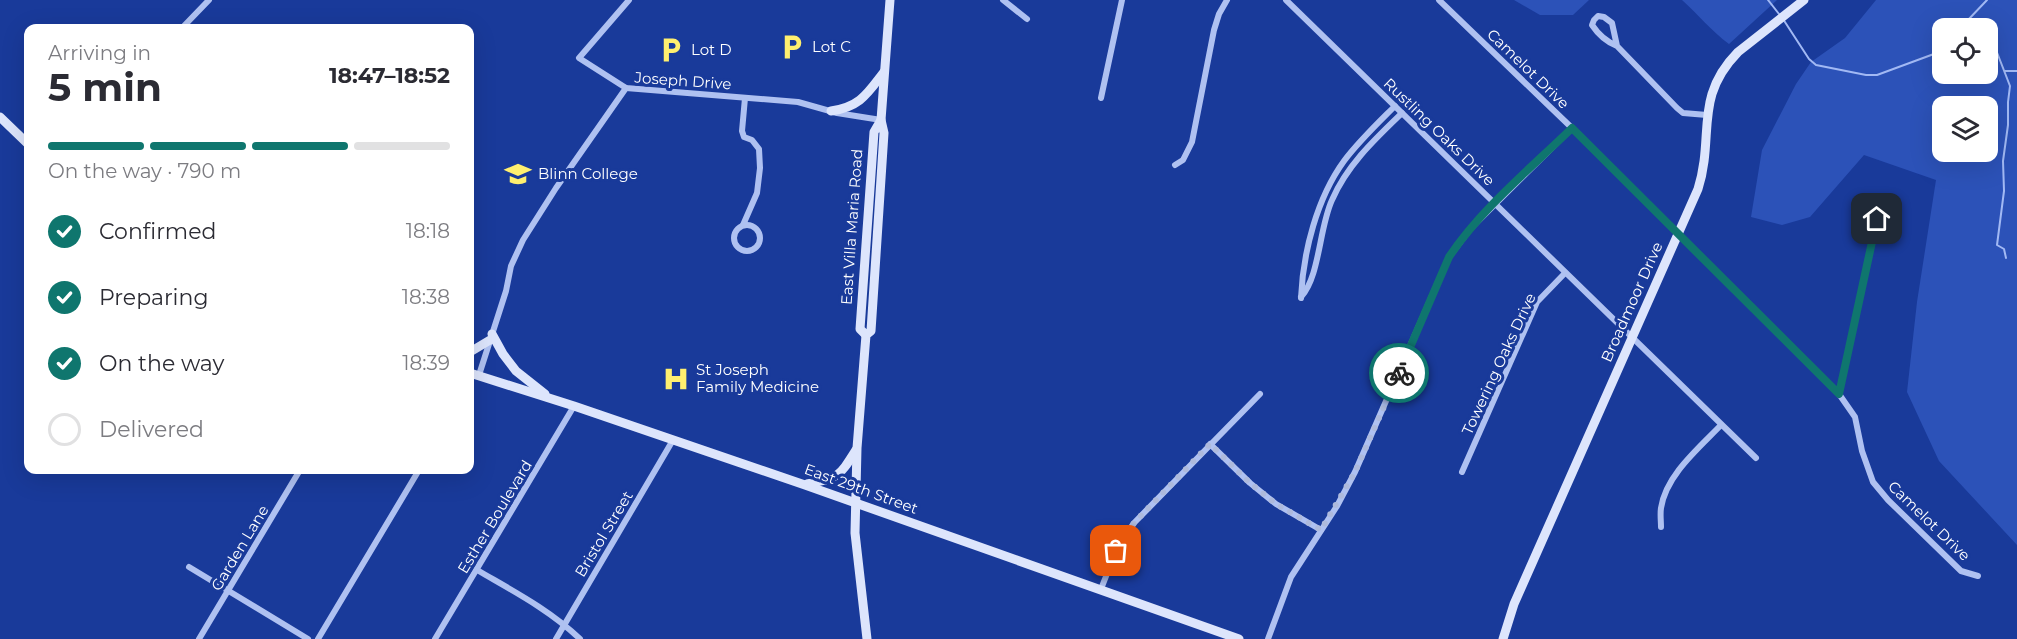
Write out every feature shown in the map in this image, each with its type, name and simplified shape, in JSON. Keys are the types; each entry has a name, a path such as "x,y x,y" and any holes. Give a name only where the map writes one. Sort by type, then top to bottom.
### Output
{"main road":[{"name":"East Villa Maria Road","path":"867,639 855,533 857,448 866,335 860,329 874,132 881,120 890,0"},
{"name":"Broadmoor Drive","path":"1503,639 1514,604 1695,198 1703,173 1707,115 1715,82 1729,61 1804,0"},
{"path":"831,111 846,109 856,104 884,72"},
{"path":"0,117 24,140"},
{"path":"474,349 491,337 516,371 549,398"},
{"name":"East 29th Street","path":"474,374 805,485 1239,639"},
{"path":"805,485 836,478 857,448"}],"street":[{"path":"186,24 209,0"},
{"path":"626,88 579,58 629,0"},
{"path":"1003,0 1026,19"},
{"path":"1101,98 1122,0"},
{"path":"1175,165 1183,160 1192,142 1214,30 1227,0"},
{"name":"Rustling Oaks Drive","path":"1286,0 1756,458"},
{"name":"Camelot Drive","path":"1439,0 1572,128 1839,394 1854,417 1862,451 1873,482 1888,500 1961,571 1978,576"},
{"path":"1617,46 1612,23 1598,16 1592,25 1595,30 1609,43 1617,46 1683,113 1707,115"},
{"name":"Joseph Drive","path":"474,374 491,337 506,291 511,266 523,240 556,188 626,88 798,102 831,111 881,120"},
{"path":"743,225 753,226 760,233 759,243 752,250 742,249 735,242 735,232 743,225 757,193 760,168 759,149 752,140 744,136 742,131 745,98"},
{"path":"1395,106 1356,146 1342,163 1331,182 1319,212 1302,278 1301,298 1312,281 1331,201 1348,170 1402,113"},
{"path":"1268,639 1291,578 1355,472 1449,257 1459,242 1495,203 1572,128"},
{"path":"1319,212 1327,214"},
{"path":"1839,394 1877,219"},
{"name":"Towering Oaks Drive","path":"1462,472 1537,302 1565,273"},
{"path":"1101,589 1118,546 1134,523 1260,394"},
{"name":"Esther Boulevard","path":"435,639 574,406"},
{"path":"1661,527 1660,510 1664,495 1683,465 1721,424"},
{"name":"Bristol Street","path":"556,639 673,440"},
{"path":"1210,444 1250,483 1276,504 1321,530"},
{"name":"Garden Lane","path":"199,639 298,474"},
{"path":"318,639 417,474"},
{"path":"189,567 308,639"},
{"path":"477,570 548,612 580,639"}],"shaded area":[{"path":"1514,0 1589,0 1573,15 1540,15"},
{"path":"1682,0 1777,0 1729,44"},
{"path":"1876,0 2017,0 2017,545 1939,461 1907,392 1917,302 1936,180 1864,155 1810,217 1782,225 1751,217 1762,150 1796,84 1811,62 1845,38"}],"waterway":[{"path":"1768,0 1779,14"},
{"path":"1970,18 1987,0"},
{"path":"1783,19 1809,59 1816,65 1877,75 1932,55"},
{"path":"1998,55 2010,86 2003,161 2004,191 1997,245 2004,249 2006,258"},
{"path":"2005,71 2017,71"}],"way so far":[{"path":"1116,551 1134,523 1210,444 1250,483 1276,504 1321,530 1355,472 1399,373"}],"place":[{"name":"Lot C","path":"792,47"},
{"name":"Lot D","path":"671,50"},
{"name":"Blinn College","path":"518,174"},
{"name":"St Joseph Family Medicine","path":"676,379"}],"route":[{"path":"1399,373 1449,257 1459,242 1495,203 1572,128 1839,394 1845,376 1877,219"}]}
